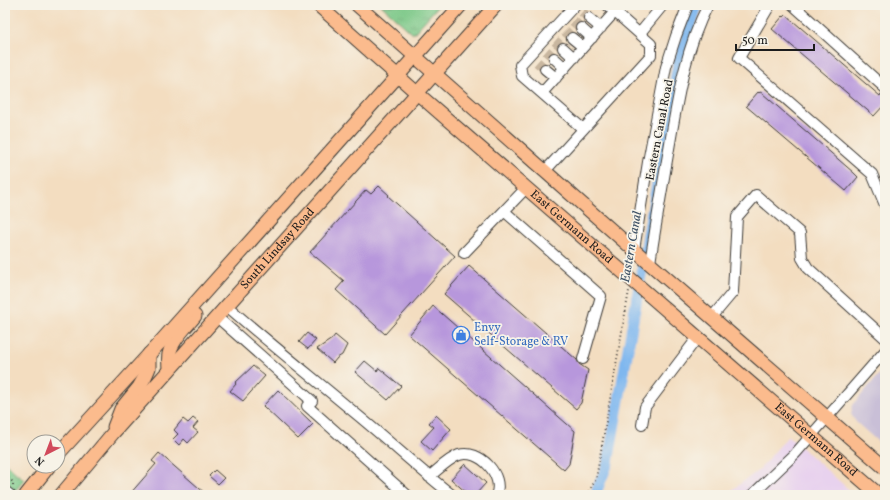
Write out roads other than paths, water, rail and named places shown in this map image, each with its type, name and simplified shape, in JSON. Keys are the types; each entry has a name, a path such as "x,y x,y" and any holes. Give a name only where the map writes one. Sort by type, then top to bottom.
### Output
{"main road":[{"name":"East Germann Road","path":"318,5 417,93 880,495"},
{"name":"East Germann Road","path":"357,5 634,250 885,468"},
{"path":"66,445 461,5"},
{"name":"South Lindsay Road","path":"61,495 113,433 496,5"},
{"path":"169,370 169,355 173,345 178,336 200,309 214,281"},
{"path":"113,433 121,409 139,387 146,375 149,368 149,354"},
{"path":"26,495 43,474"}],"street":[{"path":"640,33 663,5"},
{"path":"634,250 648,162 666,67 688,5"},
{"name":"Eastern Canal Road","path":"650,263 673,125 684,73 700,20 708,5"},
{"path":"770,5 739,58 872,174 885,205"},
{"path":"793,5 885,88"},
{"path":"542,93 601,28 614,7 651,44 651,55 545,171"},
{"path":"583,129 522,76 520,65 537,62 573,22 580,10 601,28"},
{"path":"573,22 592,38"},
{"path":"565,31 583,47"},
{"path":"555,41 574,58"},
{"path":"546,51 565,68"},
{"path":"537,62 556,78"},
{"path":"464,253 526,188"},
{"path":"712,317 733,292 737,217 756,195 800,233 802,258 808,268 885,338"},
{"path":"504,211 601,296 583,359"},
{"path":"227,306 452,495"},
{"path":"217,317 312,401 307,406 407,495"},
{"path":"642,425 645,407 698,337"},
{"path":"752,495 776,474 885,351"},
{"path":"429,477 450,460 460,455 467,454 476,456 487,464 496,476 498,486 496,495"},
{"path":"5,491 10,495"}],"waterway":[{"name":"Eastern Canal","path":"595,495 608,463 678,64 698,5"}],"tunnel":[{"path":"582,12 589,18"},
{"path":"573,21 581,28"},
{"path":"565,31 572,38"},
{"path":"555,41 563,48"},
{"path":"546,51 554,58"},
{"path":"537,62 545,69"}],"place":[{"name":"Envy Self-Storage & RV","path":"461,335"}]}
